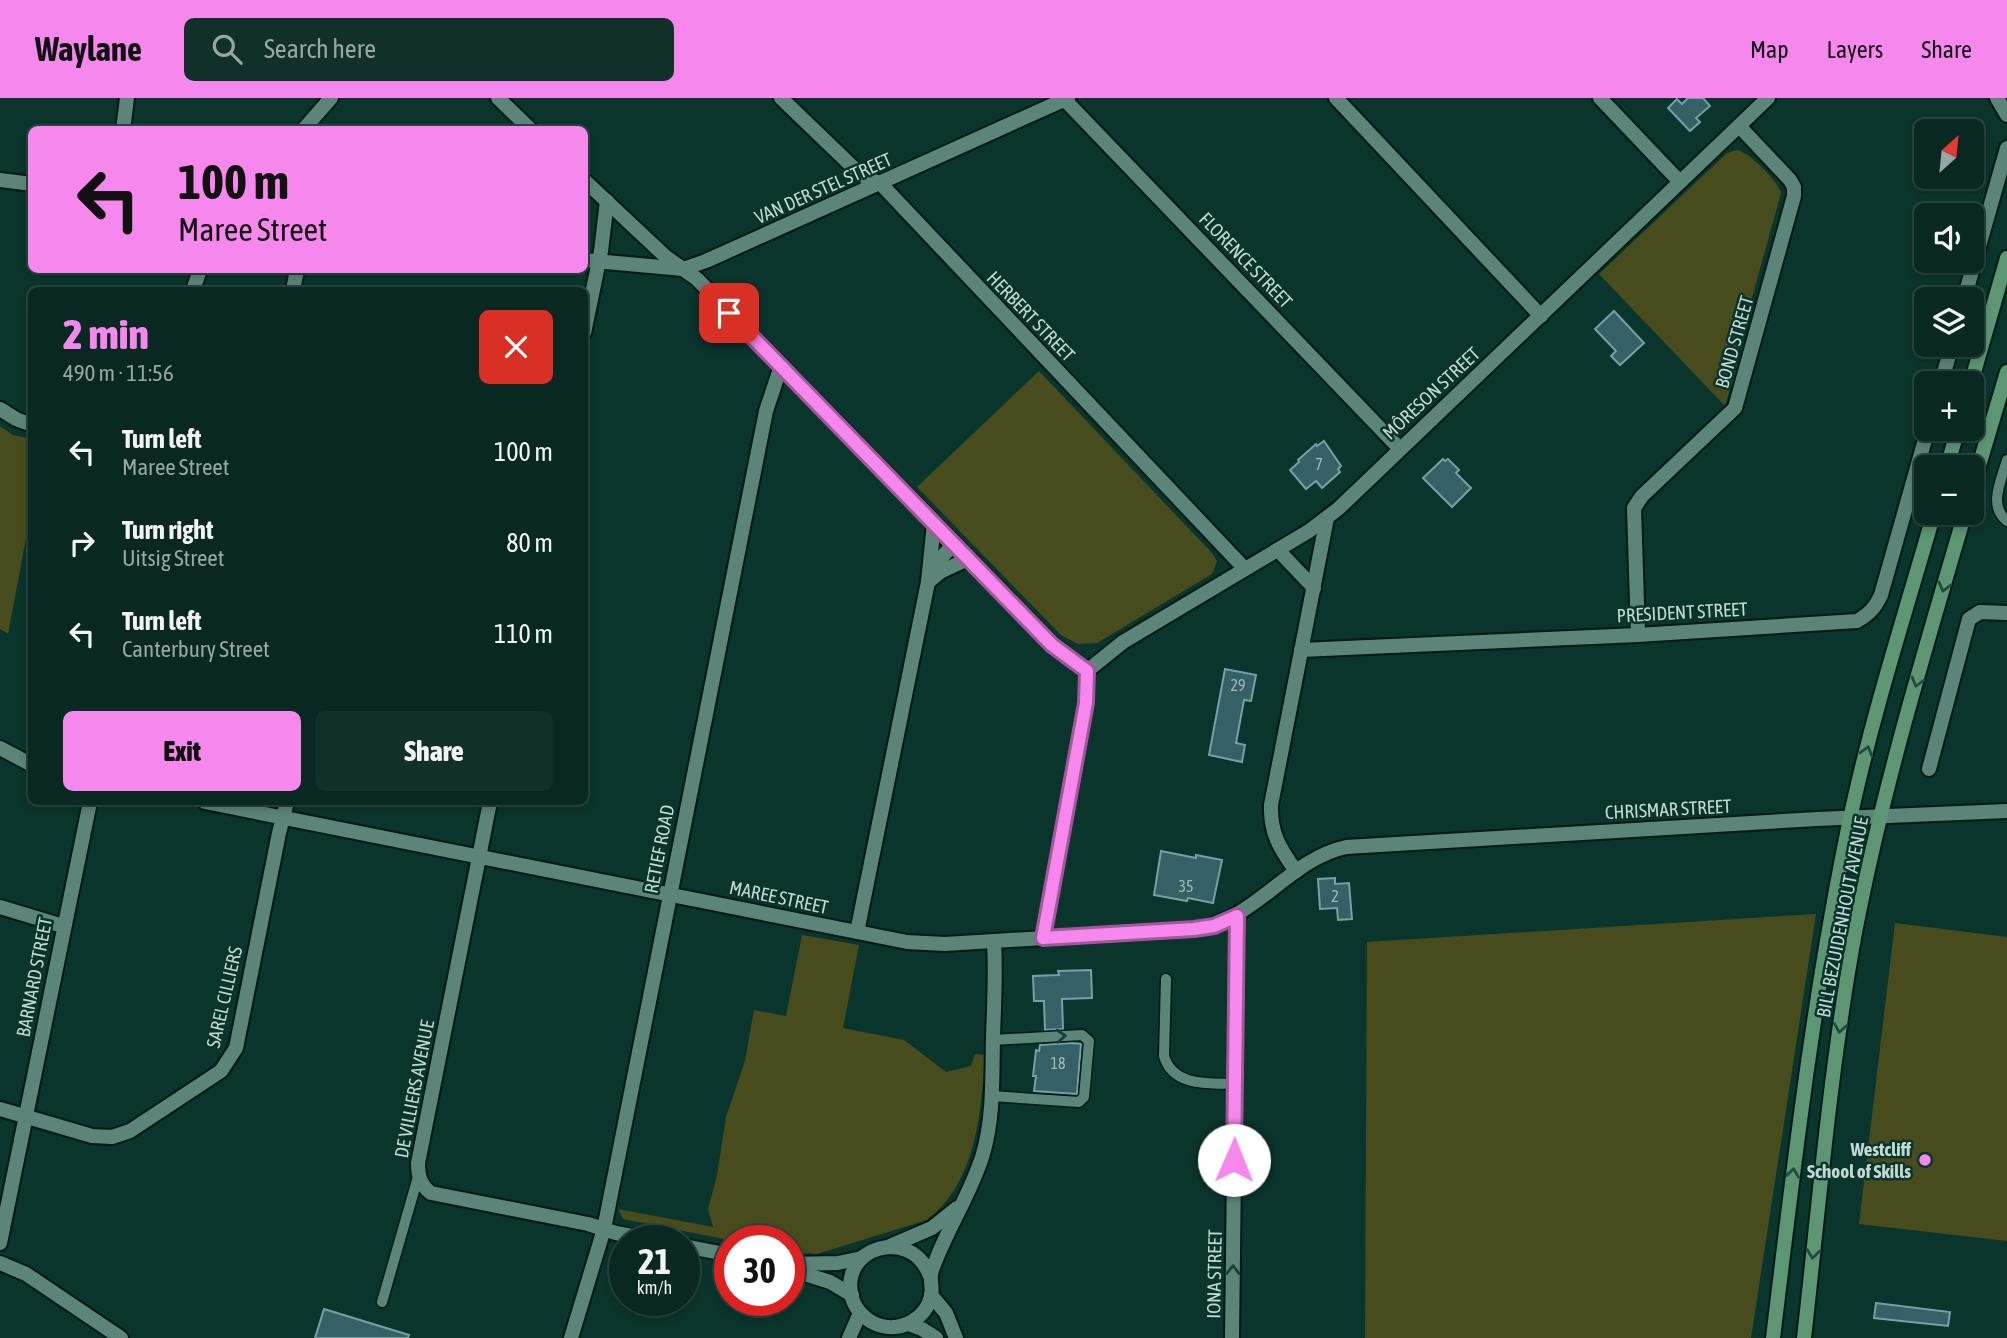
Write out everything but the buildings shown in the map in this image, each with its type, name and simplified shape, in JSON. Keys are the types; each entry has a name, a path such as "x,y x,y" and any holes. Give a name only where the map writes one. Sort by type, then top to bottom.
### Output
{"main road":[{"path":"1974,371 2007,258"},
{"path":"1982,455 2007,372"},
{"name":"BILL BEZUIDENHOUT AVENUE","path":"1773,1338 1812,1031 1832,910 1864,761 1931,525"},
{"name":"BILL BEZUIDENHOUT AVENUE","path":"1804,1338 1836,1055 1854,938 1879,817 1962,525"}],"street":[{"path":"124,126 127,98"},
{"path":"306,126 331,98"},
{"path":"498,98 527,126"},
{"name":"HERBERT STREET","path":"781,98 861,175 881,184 1245,569"},
{"name":"VAN DER STEL STREET","path":"592,261 683,269 881,184 1065,98"},
{"name":"FLORENCE STREET","path":"1065,98 1400,449"},
{"path":"1336,98 1541,316"},
{"path":"1600,98 1680,182"},
{"name":"MÔRESON STREET","path":"1087,671 1123,642 1327,518 1768,98"},
{"path":"1997,98 2007,114"},
{"path":"318,126 319,110"},
{"name":"BOND STREET","path":"1638,635 1634,508 1642,496 1735,408 1794,196 1794,187 1790,180 1739,126"},
{"path":"1967,287 2007,148"},
{"path":"0,180 28,184"},
{"path":"588,184 666,257 696,279 1052,645 1087,671 1086,703 1043,938"},
{"path":"588,297 592,261 607,201"},
{"name":"RETIEF ROAD","path":"571,1338 604,1229 766,411 781,366"},
{"path":"0,409 28,424"},
{"name":"PRESIDENT STREET","path":"1301,650 1638,635 1857,621 1877,605 1881,595 1925,441"},
{"path":"1296,871 1275,838 1271,812 1273,789 1327,518"},
{"path":"857,932 928,582 934,523"},
{"path":"928,582 933,569 954,544"},
{"path":"1278,550 1314,588"},
{"path":"928,582 940,572 968,559"},
{"path":"1929,769 1967,624 1980,612 2007,613"},
{"path":"0,748 28,763"},
{"name":"BARNARD STREET","path":"0,1243 89,805"},
{"name":"MAREE STREET","path":"221,805 857,932 919,942 995,942 1214,926 1237,916 1296,871 1331,852"},
{"name":"SAREL CILLIERS","path":"0,1109 92,1136 112,1136 130,1131 221,1071 236,1048 286,805"},
{"name":"DE VILLIERS AVENUE","path":"489,805 418,1163 418,1177 431,1193 609,1230"},
{"name":"CHRISMAR STREET","path":"1331,852 1355,846 1851,817 2007,811"},
{"path":"0,907 63,926"},
{"name":"IONA STREET","path":"1232,1338 1237,916"},
{"path":"930,1276 973,1183 983,1154 992,1096 995,942"},
{"path":"805,1265 862,1258 874,1250 932,1228 963,1202"},
{"path":"862,1258 852,1275 852,1295 860,1313 889,1333 908,1324 923,1312 931,1295 930,1276 925,1264 905,1249 888,1246"},
{"path":"0,1264 26,1274 121,1338"},
{"path":"805,1272 852,1295"},
{"path":"931,1295 946,1313 956,1338"},
{"path":"849,1338 860,1313"},
{"path":"908,1324 936,1338"}],"lane":[{"path":"2007,460 1996,500 2000,515 2007,521"},
{"path":"1166,979 1165,1061 1176,1075 1190,1082 1235,1084"},
{"path":"992,1096 1079,1102 1084,1097 1089,1041 1082,1035 993,1040"},
{"path":"382,1302 418,1177"}],"green space":[{"path":"1737,150 1749,156 1762,168 1781,193 1725,406 1599,274 1727,153"},
{"path":"1039,371 1217,561 1212,574 1097,643 1078,644 1061,635 917,487"},
{"path":"0,426 13,435 28,438 28,528 8,634 0,629"},
{"path":"1816,914 1751,1338 1365,1338 1367,942"},
{"path":"1895,923 2007,937 2007,1241 1859,1224"},
{"path":"802,935 859,945 843,1028 904,1040 946,1072 971,1066 975,1054 985,1055 973,1145 957,1186 944,1204 927,1220 817,1254 805,1253 805,1225 714,1225 714,1237 700,1234 700,1225 653,1225 623,1219 618,1209 713,1227 708,1209 717,1175 726,1117 745,1061 754,1010 786,1016"}],"place":[{"name":"Westcliff School of Skills","path":"1925,1160"}],"route":[{"path":"729,313 1052,645 1087,671 1086,703 1043,938 1194,929 1214,926 1237,916 1234,1160"}]}
